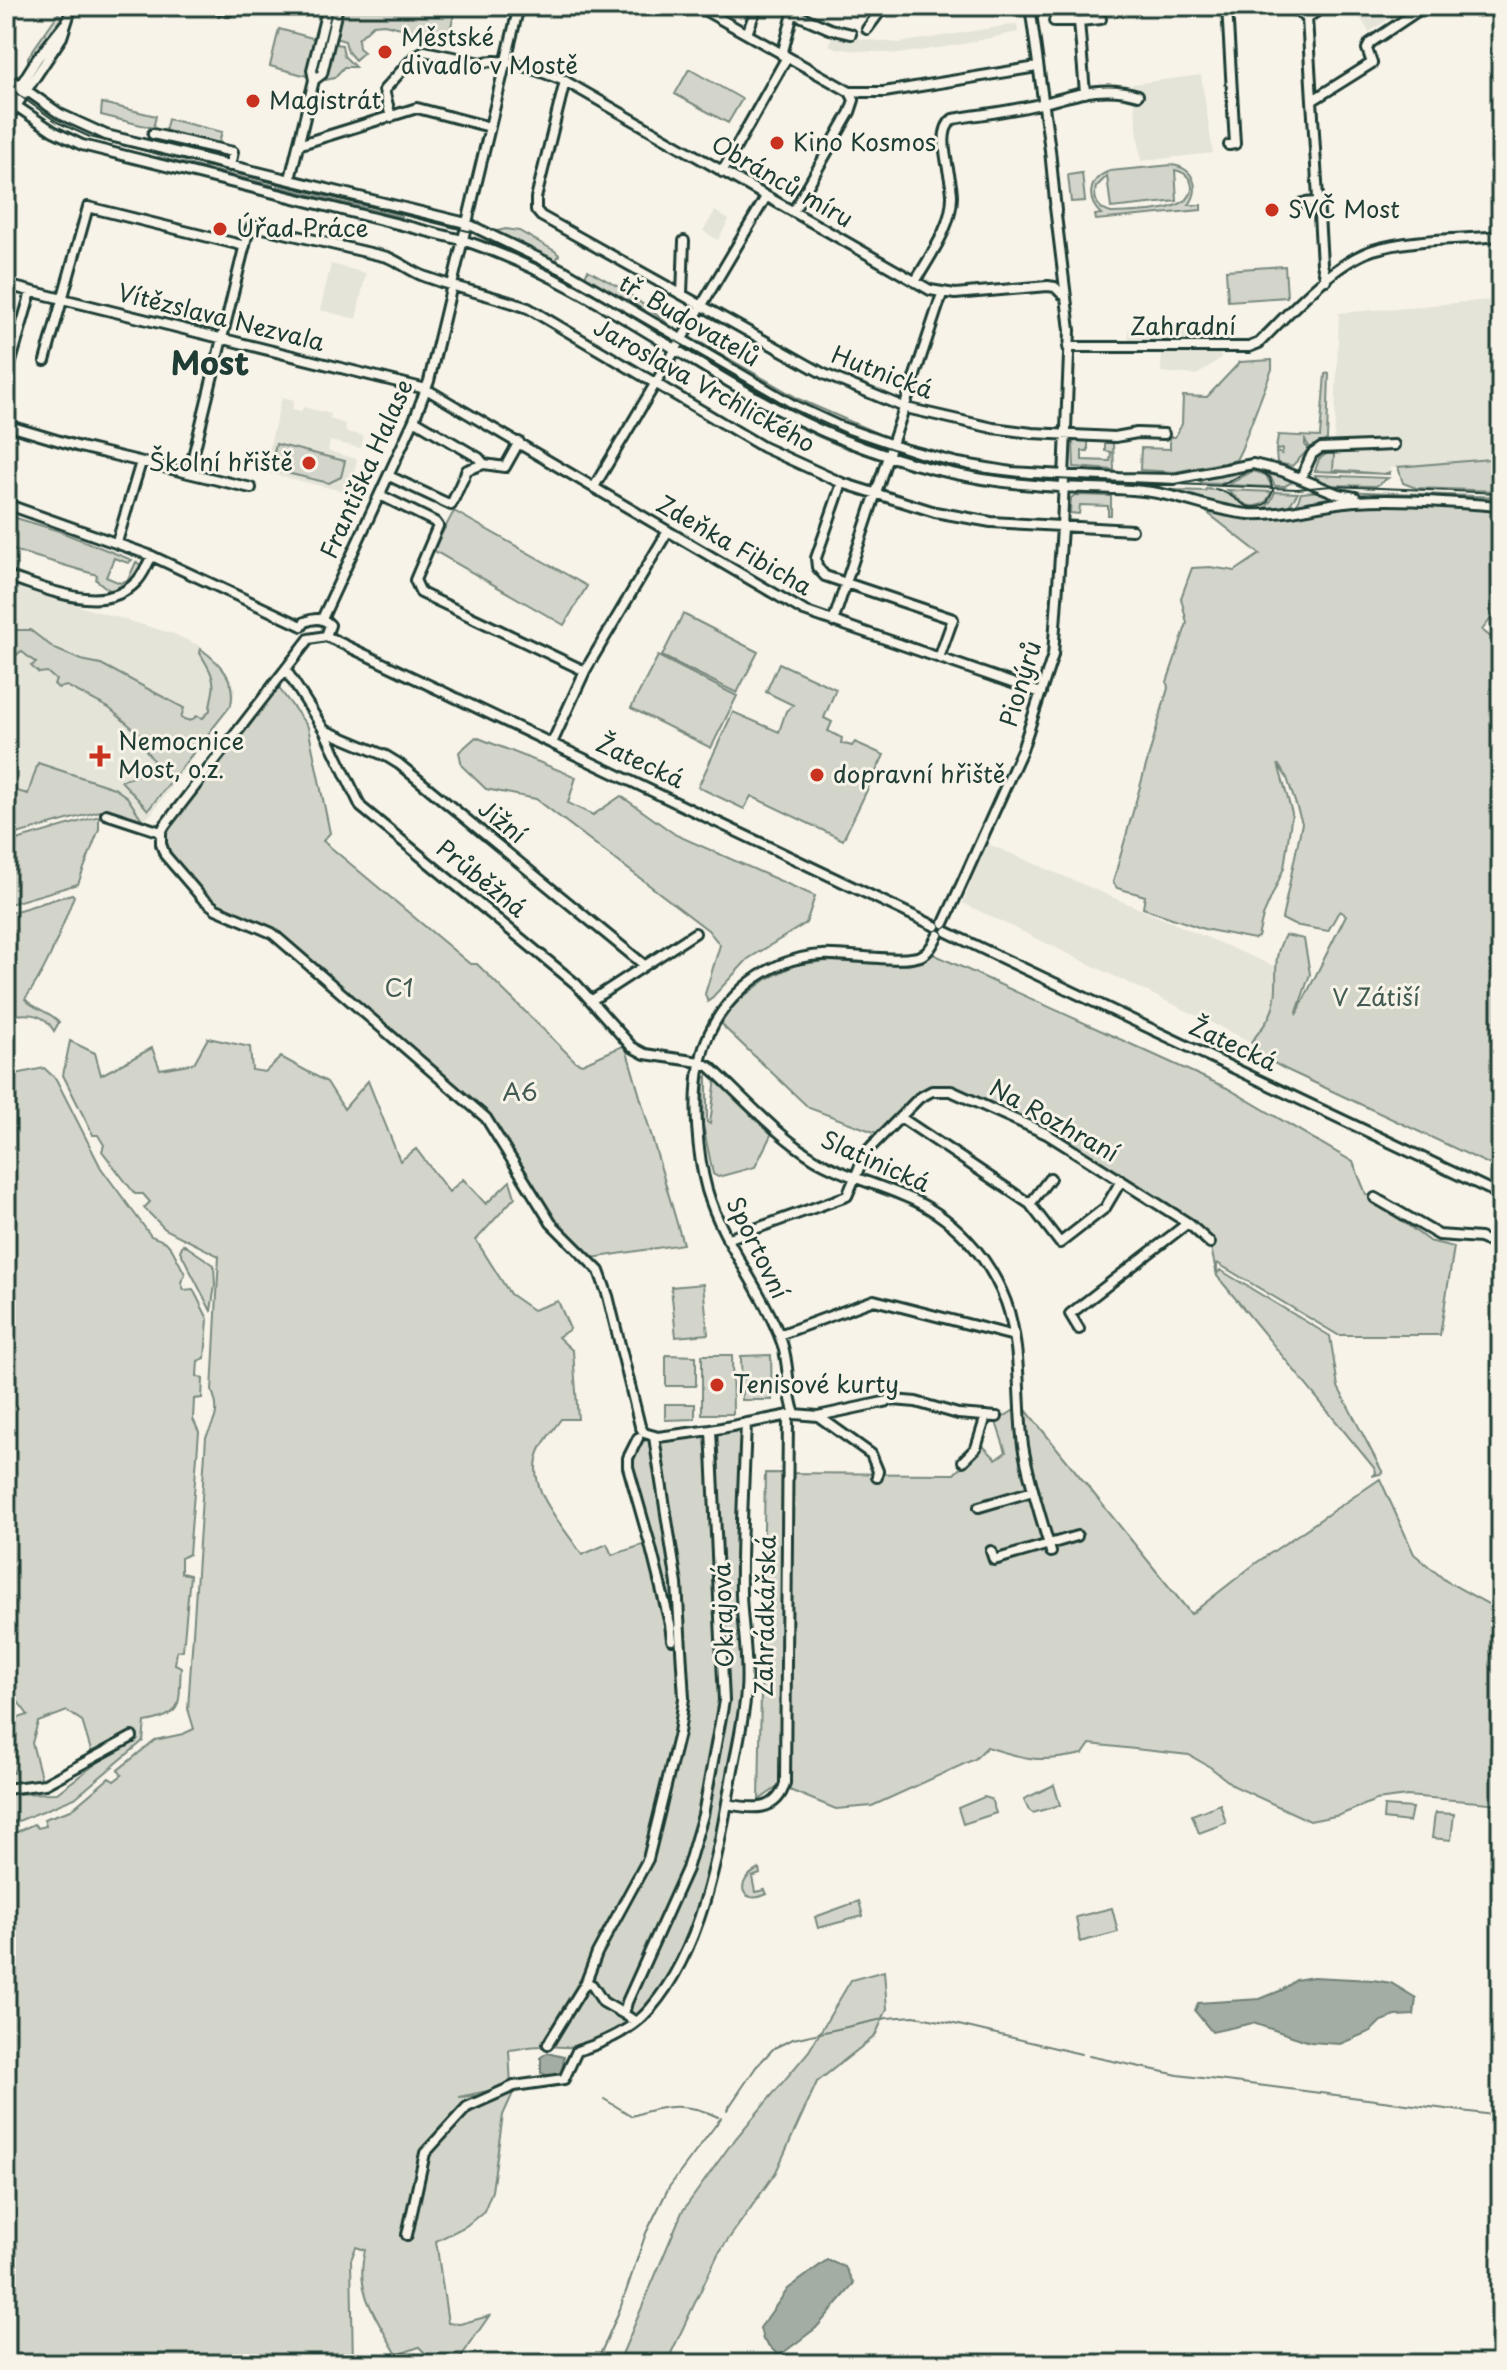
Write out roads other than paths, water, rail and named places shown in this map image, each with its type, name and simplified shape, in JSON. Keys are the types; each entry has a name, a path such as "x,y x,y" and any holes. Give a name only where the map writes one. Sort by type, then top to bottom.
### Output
{"street":[{"path":"26,113 9,109 62,37 72,6"},
{"path":"208,6 228,11 230,6"},
{"path":"290,179 328,6"},
{"path":"314,80 322,74 338,6"},
{"name":"Františka Halase","path":"322,619 426,389 519,6"},
{"path":"697,6 850,92 884,92 1037,67"},
{"path":"747,34 757,6"},
{"path":"867,29 884,6"},
{"path":"1030,6 1070,330 1068,347"},
{"path":"1227,6 1227,76 1235,144 1229,145"},
{"path":"1289,6 1307,18"},
{"path":"1307,18 1325,6"},
{"path":"1313,100 1374,61 1367,49 1370,43 1425,6"},
{"path":"722,172 785,56 794,10 830,29 851,34"},
{"path":"1307,18 1317,202 1326,280"},
{"path":"1054,21 1101,19"},
{"path":"1079,21 1085,93"},
{"name":"Obránců míru","path":"391,117 384,90 415,56 424,51 482,63 489,60 505,63 565,81 915,282 942,294 1048,286 1063,280"},
{"path":"8,78 30,78"},
{"name":"tř. Budovatelů","path":"8,78 37,100 78,124 106,135 466,223 565,271 795,406 836,425 893,445 979,468 1029,474 1171,479 1253,464 1301,478 1338,494 1372,500"},
{"path":"30,78 37,100"},
{"name":"Hutnická","path":"565,81 536,198 536,210 541,216 824,374 906,408 993,428 1115,437 1137,433 1164,434"},
{"path":"915,282 951,212 951,178 943,134 946,124 953,119 1085,93 1115,89 1138,95"},
{"path":"793,212 850,112 854,100 850,92"},
{"path":"298,145 417,108 490,127"},
{"name":"tř. Budovatelů","path":"9,109 26,113 82,145 462,240 507,256 560,282 789,415 889,457 937,471 1062,488 1158,493 1215,509 1248,514 1281,513 1372,500 1501,506"},
{"path":"153,134 233,152 230,166"},
{"path":"594,487 766,197"},
{"path":"1303,203 1317,202"},
{"path":"45,361 88,207 245,246 189,473"},
{"name":"Jaroslava Vrchlického","path":"245,246 251,228 259,227 387,257 407,264 422,276 528,308 763,447 875,495 935,512 991,522 1132,530"},
{"name":"Zahradní","path":"1068,347 1249,347 1259,343 1314,289 1371,251 1407,243 1501,236"},
{"path":"682,294 684,241"},
{"path":"1063,280 1068,347"},
{"name":"Vítězslava Nezvala","path":"6,285 426,389"},
{"path":"1048,286 1055,287 1062,294"},
{"path":"6,379 31,292"},
{"path":"833,622 942,294"},
{"name":"Pionýrů","path":"941,929 1022,750 1053,655 1062,528 1068,347"},
{"name":"Zdeňka Fibicha","path":"426,389 804,611 1041,693"},
{"path":"414,420 479,458 484,464"},
{"path":"6,425 251,488"},
{"path":"389,476 451,505 467,470 484,464 505,467 519,442"},
{"path":"1301,478 1312,454 1321,448 1394,445"},
{"path":"117,542 141,462"},
{"path":"842,483 816,558 817,567 825,576 953,619 939,658"},
{"path":"380,495 438,526 415,580 421,593 585,671"},
{"path":"6,504 152,556 302,626"},
{"path":"552,743 585,671 668,531"},
{"path":"6,576 87,599 114,596 137,582 152,556"},
{"path":"309,639 301,632 302,626 311,619 322,619 330,625 326,636 309,639 161,832 161,844 165,855 202,898 216,909 272,933 486,1118 551,1223 599,1271 640,1426 641,1436 628,1458 628,1467 672,1640"},
{"name":"Žatecká","path":"326,636 1501,1195"},
{"name":"Průběžná","path":"286,670 324,730 361,807 566,975 632,1047 645,1054 700,1062"},
{"name":"Jižní","path":"324,730 373,749 399,764 643,964"},
{"path":"106,814 161,832"},
{"name":"Sportovní","path":"792,1414 788,1364 779,1335 727,1239 707,1190 697,1122 700,1062 721,1013 742,988 772,968 796,958 822,955 911,959 927,952 941,929"},
{"path":"592,1000 695,933"},
{"name":"Slatinická","path":"700,1062 710,1067 801,1150 855,1179 918,1202 961,1233 981,1256 1006,1305 1014,1336 1023,1446 1050,1548"},
{"name":"Na Rozhraní","path":"855,1179 866,1152 919,1098 932,1091 958,1092 1047,1134 1188,1223 1210,1243"},
{"path":"900,1117 1030,1204 1063,1247 1105,1208 1121,1181"},
{"path":"1030,1204 1050,1178"},
{"path":"727,1239 842,1198 850,1192 855,1179"},
{"path":"1375,1198 1439,1235 1480,1238 1501,1247"},
{"path":"1079,1329 1068,1311 1188,1223"},
{"path":"779,1335 874,1300 1014,1336"},
{"path":"641,1436 711,1430 792,1414 818,1416 893,1400 916,1402 958,1414 997,1417"},
{"name":"Zahrádkářská","path":"727,1804 763,1808 779,1797 785,1778 792,1414"},
{"path":"818,1416 871,1454 878,1471 877,1477"},
{"path":"963,1461 976,1448 986,1416"},
{"name":"Okrajová","path":"407,2235 425,2153 467,2107 514,2086 564,2079 577,2051 604,2042 636,2022 651,2008 677,1969 693,1933 716,1860 746,1693 747,1663 741,1591 746,1423"},
{"path":"624,2014 634,1984 687,1869 703,1815 724,1701 711,1430"},
{"path":"548,2044 586,1982 597,1953 648,1859 679,1733 684,1698 677,1584 654,1437"},
{"path":"979,1507 1033,1491"},
{"path":"993,1560 1050,1548 1077,1536"},
{"path":"6,1789 45,1784 132,1737"},
{"path":"586,1982 592,1985 603,2002 636,2022"}],"waterway":[{"path":"727,2110 756,2067 774,2048 793,2039 887,2018 914,2016 1081,2054"},
{"path":"1089,2056 1178,2075 1501,2116"},
{"path":"604,2099 632,2116 654,2109 686,2107 718,2117"},
{"path":"596,2364 620,2309 646,2233 669,2187 721,2118"}],"tram line":[{"path":"6,86 57,122 90,137 472,232 564,276 793,409 848,434 919,458 978,472 1029,478 1297,489 1332,486 1501,493"},
{"path":"1215,489 1252,507 1267,503 1273,491 1270,478 1257,470 1221,485"}],"place":[{"name":"Městské divadlo v Mostě","path":"385,52"},
{"name":"Magistrát","path":"253,101"},
{"name":"Kino Kosmos","path":"777,143"},
{"name":"SVČ Most","path":"1272,210"},
{"name":"Úřad Práce","path":"220,229"},
{"name":"Školní hřiště","path":"309,463"},
{"name":"Nemocnice Most, o.z.","path":"100,756"},
{"name":"dopravní hřiště","path":"817,775"},
{"name":"Tenisové kurty","path":"717,1385"}],"district":[{"name":"Most","path":"210,364"}],"park label":[{"name":"C1","path":"399,989"},
{"name":"V Zátiší","path":"1376,998"},
{"name":"A6","path":"520,1093"}]}
